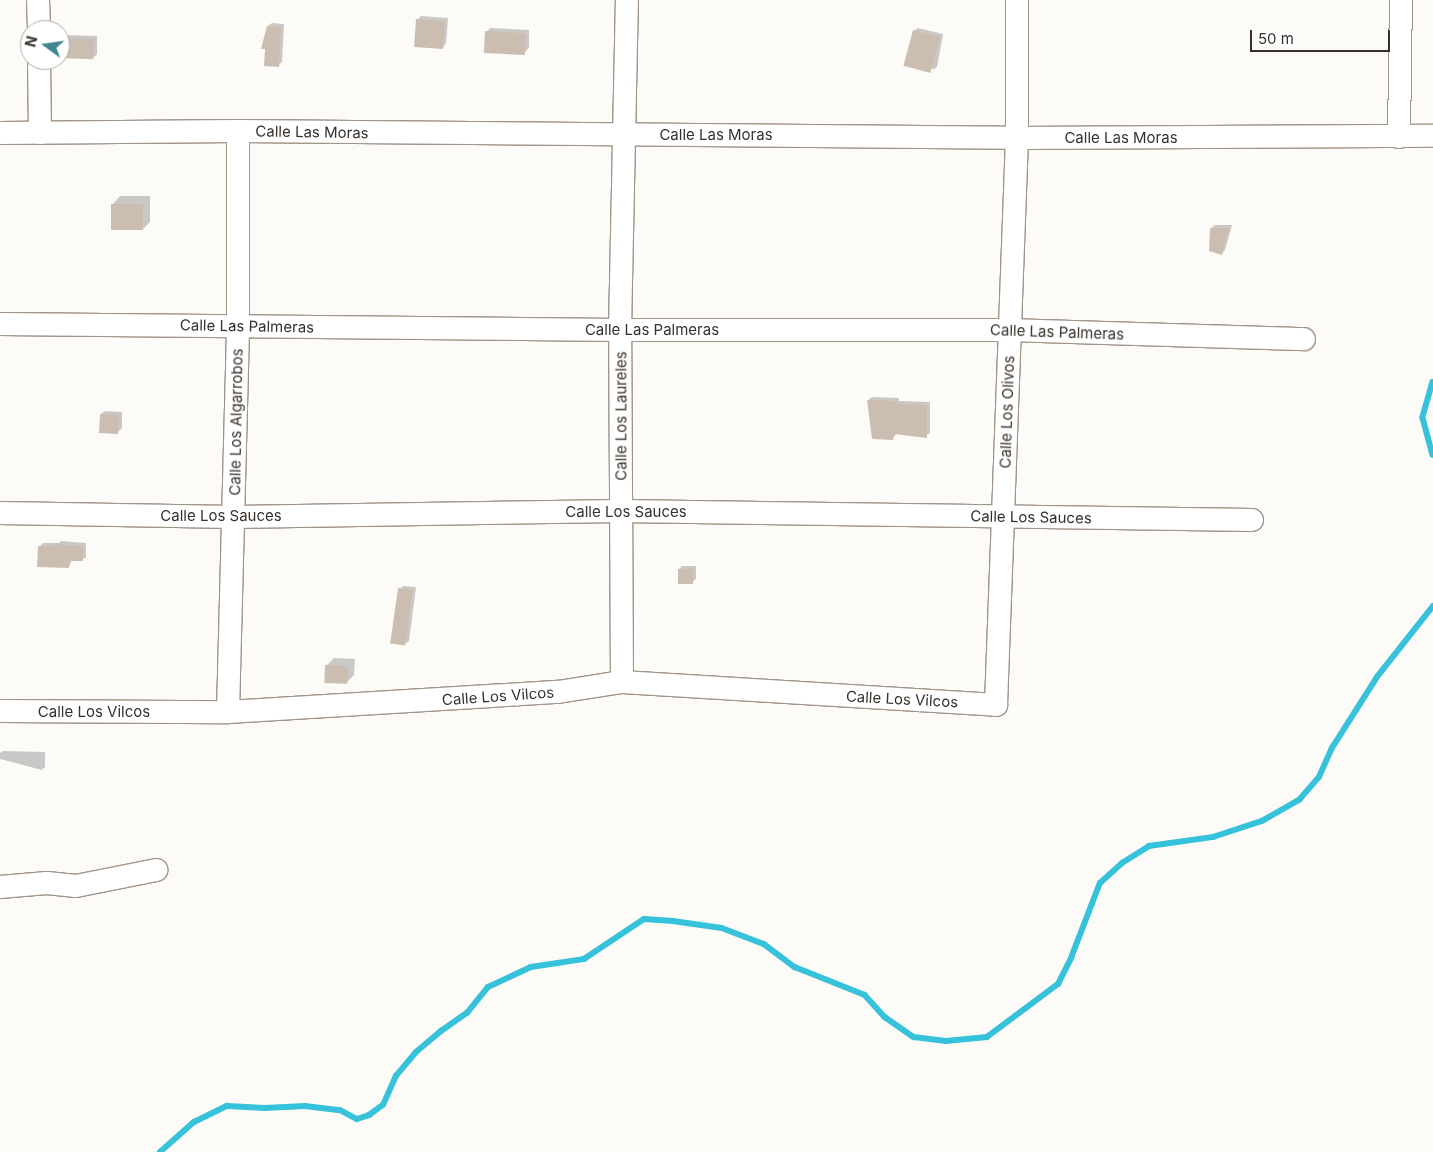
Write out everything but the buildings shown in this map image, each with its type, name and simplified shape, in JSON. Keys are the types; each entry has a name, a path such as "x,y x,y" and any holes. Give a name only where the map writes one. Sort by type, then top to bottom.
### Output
{"street":[{"path":"38,0 39,20"},
{"name":"Calle Los Laureles","path":"622,682 620,330 627,0"},
{"name":"Calle Los Olivos","path":"996,705 1017,138 1017,0"},
{"path":"1399,137 1401,0"},
{"path":"39,70 40,134"},
{"name":"Calle Las Moras","path":"0,133 238,131 1017,138 1433,136"},
{"name":"Calle Los Algarrobos","path":"228,712 238,326 238,131"},
{"name":"Calle Las Palmeras","path":"0,324 620,330 1011,330 1304,339"},
{"name":"Calle Los Sauces","path":"0,514 234,517 621,511 1252,520"},
{"name":"Calle Los Vilcos","path":"0,711 228,712 558,692 622,682 996,705"},
{"path":"0,887 47,883 76,886 156,870"}],"waterway":[{"path":"1433,382 1423,418 1433,455"},
{"path":"160,1152 194,1122 227,1106 265,1108 305,1106 340,1110 357,1119 369,1115 383,1105 396,1076 416,1052 467,1013 488,987 531,967 584,959 644,919 722,928 764,944 795,967 865,995 885,1017 914,1037 946,1041 987,1037 1058,984 1071,958 1100,883 1122,863 1149,846 1213,837 1262,821 1299,800 1319,777 1332,748 1377,677 1433,606"}]}
